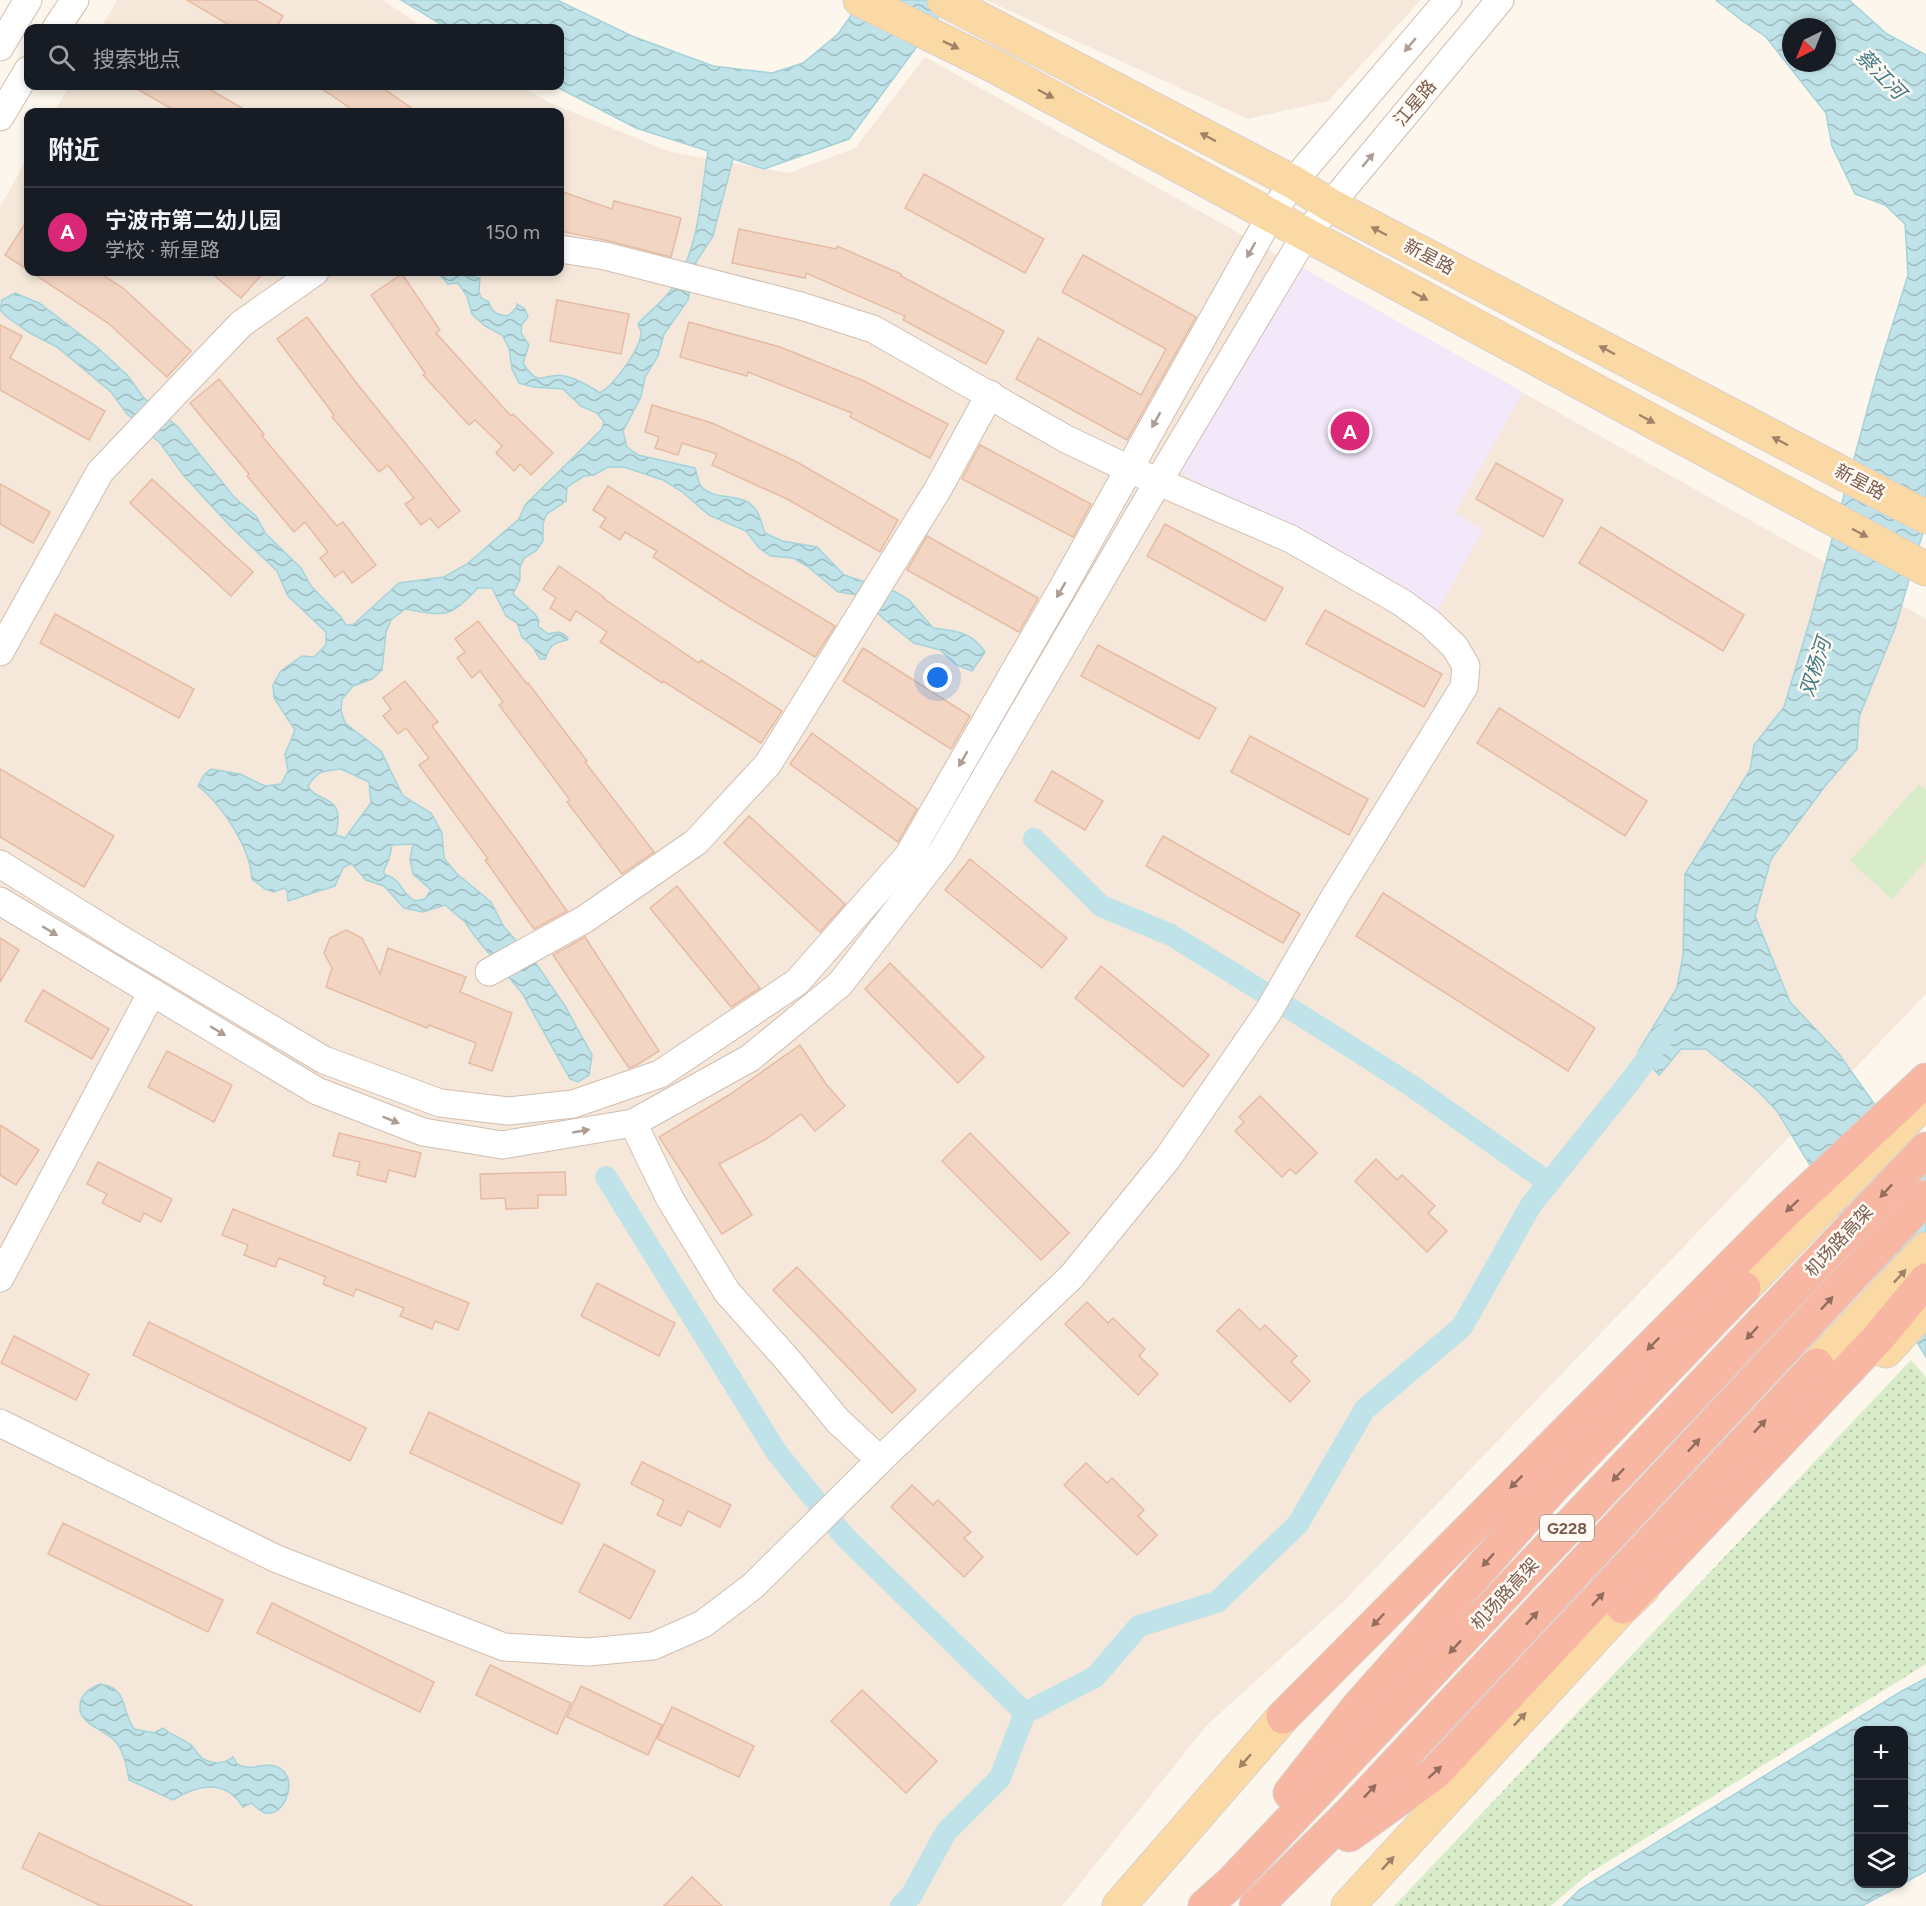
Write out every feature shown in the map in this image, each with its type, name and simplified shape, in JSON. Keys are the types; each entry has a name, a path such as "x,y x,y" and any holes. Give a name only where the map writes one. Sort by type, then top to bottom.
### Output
{"highway":[{"path":"1283,1717 1784,1213 1926,1080"},
{"name":"机场路高架","path":"1204,1906 1232,1882 1926,1149"},
{"name":"机场路高架","path":"1263,1899 1349,1814 1926,1197"},
{"path":"1623,1607 1878,1338 1926,1280"},
{"path":"1204,1906 1357,1708 1554,1486 1744,1288"},
{"path":"1263,1899 1435,1773 1817,1365"}],"main road":[{"path":"860,0 994,66 1914,563"},
{"name":"新星路","path":"944,0 1921,514"},
{"path":"1897,1130 1926,1095"},
{"path":"1744,1288 1926,1100"},
{"path":"1817,1365 1926,1249"},
{"path":"1348,1906 1623,1607 1837,1405 1926,1307"},
{"path":"1119,1906 1283,1717"}],"street":[{"path":"0,47 28,0"},
{"path":"59,24 75,0"},
{"path":"0,864 122,940 324,1060 440,1103 508,1110 573,1104 660,1074 797,982 908,856 1129,469 1270,215 1293,182 1448,0"},
{"name":"江星路","path":"0,901 317,1091 423,1132 502,1145 633,1123 750,1058 840,984 942,852 1306,234 1500,0"},
{"path":"0,117 24,77"},
{"path":"0,1423 277,1559 504,1647 588,1652 653,1646 703,1624 753,1586 859,1480 1072,1276 1167,1159 1268,1012 1334,898 1464,687 1466,666 1455,647 1430,623 1401,603 1291,539 1158,482 1066,439 873,329 801,306 605,256 564,250"},
{"path":"0,652 100,472 241,324 309,276"},
{"path":"489,972 585,919 696,842 768,764 938,489 990,394"},
{"path":"0,1278 152,992"},
{"path":"633,1123 670,1199 726,1292 786,1358 838,1421 880,1460"}],"shaded area":[{"path":"117,0 383,0 418,24 103,24"},
{"path":"986,0 1421,0 1328,101 1248,119"},
{"path":"925,57 1926,619 1926,994 1344,1601 1206,1726 1062,1906 0,1906 0,207 24,164 24,276 564,276 564,109 671,152 789,173 855,148"},
{"path":"67,90 528,90 562,108 56,108"},
{"path":"1294,263 1523,392 1455,513 1483,530 1435,615 1178,471"}],"green space":[{"path":"1919,784 1926,790 1926,861 1892,899 1850,861"},
{"path":"1911,1360 1926,1377 1926,1664 1588,1874 1551,1906 1394,1906"}],"water":[{"path":"401,0 557,0 632,36 713,66 772,73 803,63 838,34 862,0 951,0 849,139 764,169 733,159 713,236 696,262 688,300 664,334 658,356 645,377 641,397 623,431 627,447 638,455 695,468 701,486 707,491 744,500 750,504 758,513 765,533 782,541 817,547 844,575 896,592 909,600 933,628 962,633 974,640 985,652 972,671 957,665 940,650 914,643 859,595 838,592 807,566 793,558 771,556 759,548 746,531 709,515 681,491 663,480 624,467 608,467 594,475 584,476 567,487 566,501 547,514 543,523 543,541 536,551 524,558 520,567 520,579 513,594 535,614 539,621 538,626 548,634 557,632 568,638 553,645 545,659 540,659 533,647 522,637 517,623 506,616 492,588 478,588 460,605 446,613 405,609 391,620 386,632 382,670 372,679 353,686 342,699 341,711 345,723 381,751 403,796 431,813 442,833 444,858 456,873 491,902 504,927 535,962 565,1006 592,1055 589,1075 578,1082 570,1079 522,993 465,922 445,905 423,912 404,908 384,886 366,880 351,863 343,868 335,886 288,901 287,891 284,888 274,892 265,889 252,879 246,854 234,828 217,804 198,786 204,775 211,769 240,774 265,786 281,784 288,771 285,754 295,730 274,698 273,685 281,671 302,656 314,657 326,645 326,632 288,596 277,571 229,525 184,476 160,443 127,414 111,392 57,347 30,333 0,310 2,300 15,293 39,303 98,348 128,376 143,397 178,427 234,497 256,516 266,534 301,568 311,586 346,625 354,624 399,583 444,577 467,564 519,519 525,505 601,430 604,422 597,413 581,406 563,389 533,387 519,383 512,369 509,348 502,335 485,326 472,314 467,296 458,283 448,284 441,276 480,278 481,298 489,302 491,309 498,314 508,316 517,304 525,309 528,317 522,324 521,333 529,345 523,363 534,376 542,378 565,376 600,393 606,389 625,366 640,340 641,333 638,324 667,295 681,274 688,258 697,223 708,151 636,128 563,90 564,24 440,24","holes":["341,769 369,782 371,803 345,838 336,835 338,813 335,806 314,793 308,786 322,772","413,844 410,859 413,874 431,890 425,899 415,901 406,894 399,883 384,874 392,845"]},
{"path":"1716,0 1849,0 1887,34 1926,55 1926,522 1895,628 1859,717 1857,749 1825,786 1771,859 1755,916 1790,1002 1839,1054 1926,1177 1926,1357 1777,1111 1758,1091 1706,1049 1681,1049 1659,1075 1638,1052 1677,988 1683,955 1685,874 1750,770 1754,745 1784,707 1877,374 1908,275 1905,224 1885,205 1855,194 1832,146 1826,113 1794,72 1836,72 1836,18 1782,18 1782,57 1766,37"},
{"path":"1926,1678 1926,1871 1908,1881 1908,1726 1854,1726 1854,1888 1896,1888 1862,1906 1563,1906 1579,1890"},
{"path":"100,1684 109,1686 120,1695 134,1729 154,1733 163,1728 193,1746 202,1758 210,1762 220,1762 233,1757 237,1764 243,1767 268,1765 280,1768 288,1779 289,1786 281,1807 270,1813 263,1812 251,1803 243,1807 228,1792 210,1787 192,1791 173,1800 129,1780 125,1760 118,1745 111,1737 88,1722 81,1713 80,1702 83,1695"}],"building":[{"path":"187,0 256,0 283,16 278,24 227,24"},
{"path":"139,90 211,90 242,108 170,108"},
{"path":"324,90 386,90 411,108 350,108"},
{"path":"924,174 1044,239 1025,273 905,208"},
{"path":"564,192 612,209 614,201 681,218 671,257 564,232"},
{"path":"24,225 24,267 5,255"},
{"path":"739,229 836,249 837,246 901,274 1004,331 986,364 903,320 905,316 806,273 805,278 732,263"},
{"path":"1083,255 1196,317 1127,440 1016,379 1038,338 1141,395 1166,349 1062,292"},
{"path":"37,276 104,276 123,288 191,351 167,377 108,323"},
{"path":"215,276 260,276 241,298"},
{"path":"399,276 403,276 440,330 436,333 511,416 513,414 553,453 531,475 520,464 514,471 496,453 502,446 475,420 469,425 423,375 425,373 371,295"},
{"path":"557,300 629,314 621,354 550,341"},
{"path":"307,317 358,385 460,511 438,528 430,518 421,525 405,504 414,498 388,465 379,472 332,417 334,415 277,339"},
{"path":"689,322 780,347 864,381 948,424 930,458 850,417 852,413 748,372 747,376 680,357"},
{"path":"0,325 22,336 10,358 105,411 89,440 0,390"},
{"path":"219,379 264,434 262,436 337,526 343,522 376,565 352,583 343,571 335,577 320,558 328,552 305,522 294,532 190,403"},
{"path":"652,405 712,423 795,461 898,520 880,552 787,499 712,465 717,454 682,443 678,455 655,448 659,437 645,432"},
{"path":"980,445 1091,504 1073,537 962,479"},
{"path":"1496,463 1563,500 1543,537 1476,499"},
{"path":"152,479 253,572 231,596 130,503"},
{"path":"0,484 50,512 33,543 0,524"},
{"path":"608,486 835,626 815,657 653,557 657,551 625,532 620,540 600,527 606,518 593,510"},
{"path":"1165,524 1283,588 1265,621 1147,556"},
{"path":"1601,527 1744,615 1723,651 1579,563"},
{"path":"927,536 1038,598 1019,632 907,570"},
{"path":"559,566 699,663 701,660 782,711 761,743 600,642 607,632 576,611 570,621 550,608 556,598 543,589"},
{"path":"1325,610 1442,674 1424,707 1306,644"},
{"path":"55,614 194,689 179,718 40,643"},
{"path":"478,621 528,683 654,852 622,874 567,802 570,800 499,705 503,702 480,671 472,678 457,658 465,652 455,639"},
{"path":"1098,645 1216,708 1199,739 1081,676"},
{"path":"863,648 970,716 951,749 843,681"},
{"path":"405,681 438,722 432,726 567,911 534,929 485,860 488,859 419,765 429,758 406,728 398,734 383,716 391,709 383,698"},
{"path":"1499,708 1647,801 1625,836 1477,743"},
{"path":"812,733 917,809 898,842 790,764"},
{"path":"1250,736 1368,799 1349,835 1231,772"},
{"path":"0,769 114,836 84,887 0,837"},
{"path":"1052,771 1103,801 1085,830 1035,801"},
{"path":"749,816 845,904 820,932 724,843"},
{"path":"1163,836 1300,914 1283,943 1146,866"},
{"path":"970,859 1067,938 1042,968 945,890"},
{"path":"677,886 760,988 731,1007 650,908"},
{"path":"1383,893 1595,1028 1568,1071 1356,936"},
{"path":"346,930 362,938 380,974 388,948 466,977 460,992 512,1013 492,1071 469,1063 476,1043 429,1025 427,1028 326,987 332,968 324,953 330,938"},
{"path":"585,937 659,1051 629,1068 553,955"},
{"path":"0,938 19,950 0,982"},
{"path":"890,963 984,1057 958,1083 865,989"},
{"path":"1101,966 1209,1055 1183,1087 1075,998"},
{"path":"43,990 109,1029 92,1059 25,1021"},
{"path":"800,1045 826,1084 845,1106 815,1131 801,1114 766,1139 719,1164 752,1215 722,1234 659,1137 729,1095"},
{"path":"167,1051 232,1085 214,1122 148,1087"},
{"path":"1260,1096 1317,1153 1296,1174 1290,1169 1282,1177 1235,1131 1244,1122 1239,1117"},
{"path":"0,1125 39,1150 16,1185 0,1175"},
{"path":"339,1133 421,1153 415,1177 389,1170 386,1182 357,1175 360,1162 333,1156"},
{"path":"970,1133 1069,1233 1041,1260 942,1161"},
{"path":"1376,1159 1397,1180 1402,1175 1435,1206 1428,1213 1447,1231 1427,1252 1355,1181"},
{"path":"98,1162 172,1199 161,1222 144,1213 140,1222 102,1203 107,1194 87,1184"},
{"path":"565,1172 566,1195 538,1195 538,1208 506,1209 505,1198 481,1199 480,1174"},
{"path":"233,1209 469,1303 458,1330 435,1321 432,1329 400,1316 404,1308 356,1289 353,1296 323,1284 326,1277 279,1258 275,1267 244,1255 248,1245 222,1235"},
{"path":"797,1267 916,1390 892,1413 773,1290"},
{"path":"597,1283 675,1323 659,1356 581,1316"},
{"path":"1087,1302 1108,1323 1113,1318 1145,1349 1139,1356 1158,1374 1138,1395 1065,1324"},
{"path":"1239,1309 1260,1330 1265,1325 1297,1356 1291,1362 1310,1381 1290,1402 1217,1331"},
{"path":"149,1322 366,1428 350,1461 133,1355"},
{"path":"14,1336 89,1374 76,1400 1,1363"},
{"path":"429,1412 580,1484 562,1524 410,1453"},
{"path":"642,1462 731,1505 720,1527 688,1511 681,1526 657,1515 664,1500 631,1484"},
{"path":"1086,1463 1107,1483 1112,1478 1144,1510 1138,1516 1157,1535 1137,1555 1064,1485"},
{"path":"912,1485 933,1505 938,1500 971,1532 964,1538 983,1557 964,1577 891,1507"},
{"path":"63,1523 223,1600 208,1632 48,1554"},
{"path":"604,1544 655,1571 630,1619 579,1592"},
{"path":"272,1603 434,1682 420,1712 257,1633"},
{"path":"490,1665 571,1703 557,1734 476,1695"},
{"path":"581,1686 662,1725 648,1755 567,1717"},
{"path":"862,1690 937,1761 906,1793 831,1721"},
{"path":"672,1707 754,1746 739,1777 657,1739"},
{"path":"39,1833 193,1906 101,1906 22,1868"},
{"path":"692,1877 722,1906 664,1906"}],"waterway":[{"path":"1034,839 1101,906 1171,935 1409,1084 1549,1183"},
{"path":"901,1906 911,1896 946,1832 1000,1778 1025,1713 1095,1677 1139,1626 1217,1602 1298,1524 1365,1409 1462,1327 1531,1205 1632,1079 1664,1035"},
{"path":"606,1177 777,1453 845,1537 1025,1713"}],"place":[{"name":"宁波市第二幼儿园","path":"1350,431"}],"water label":[{"name":"蔡江河","path":"1881,74"},
{"name":"双杨河","path":"1815,667"}]}
